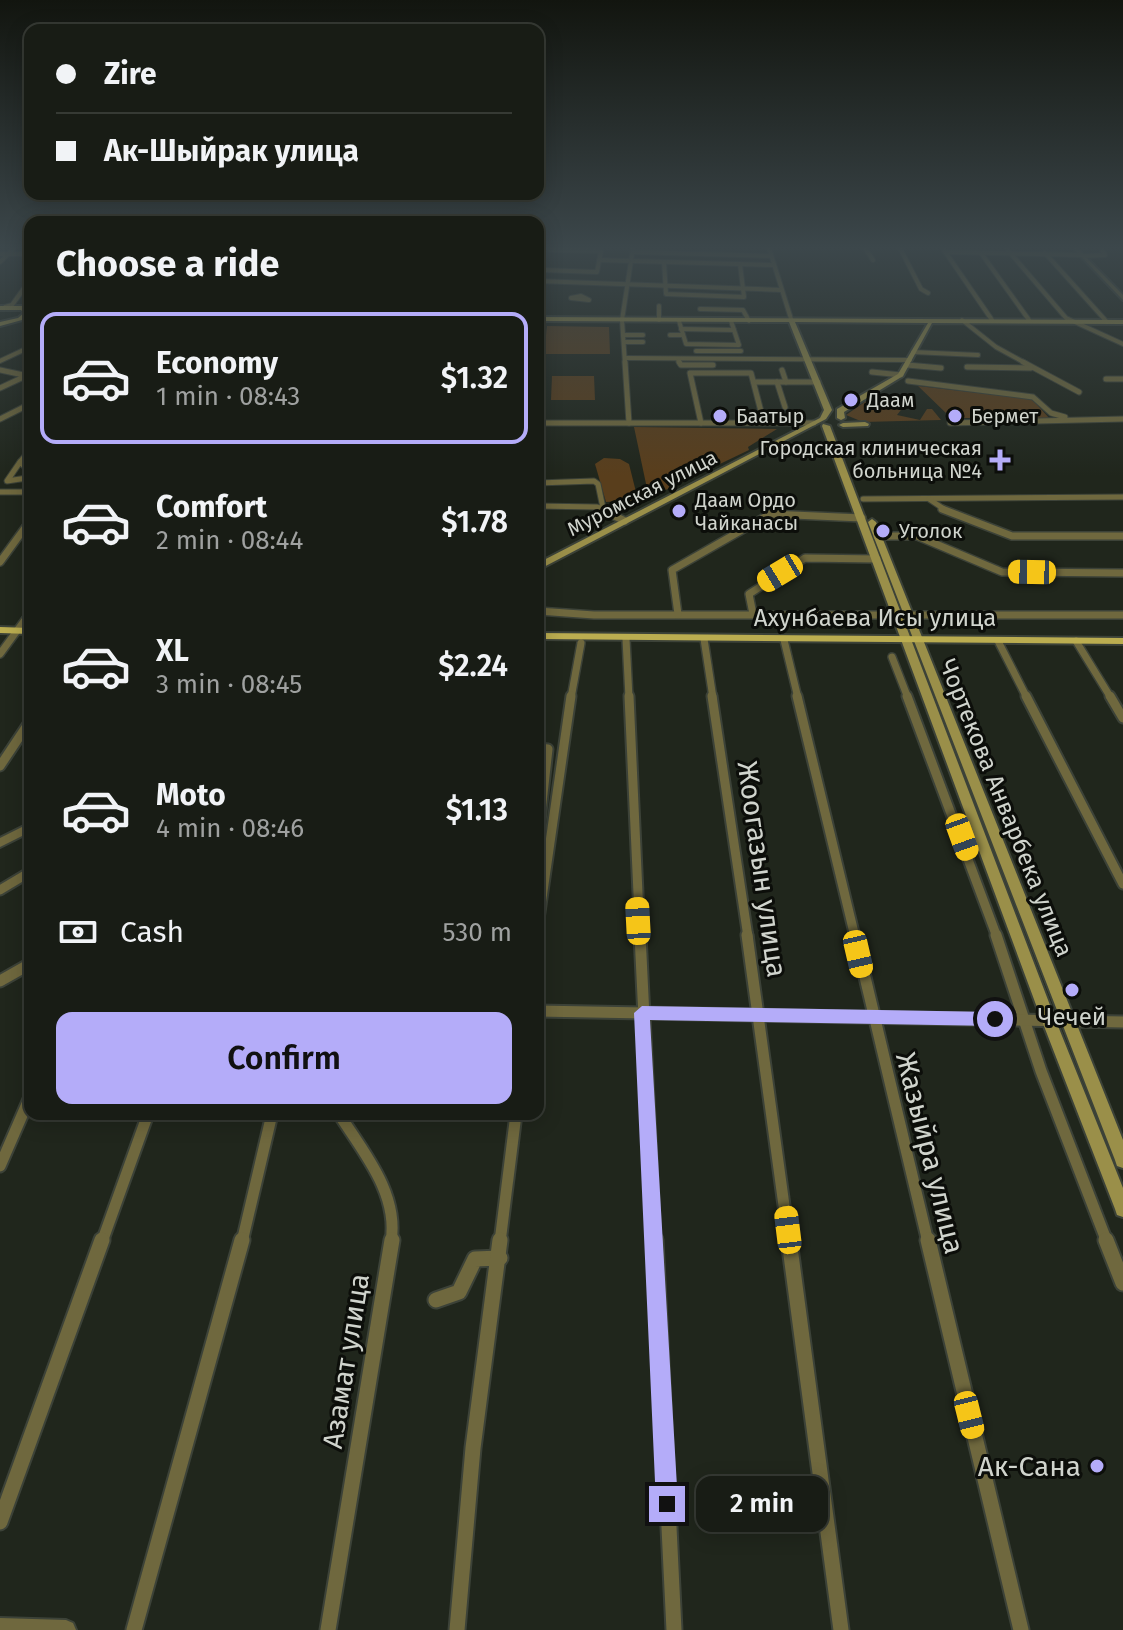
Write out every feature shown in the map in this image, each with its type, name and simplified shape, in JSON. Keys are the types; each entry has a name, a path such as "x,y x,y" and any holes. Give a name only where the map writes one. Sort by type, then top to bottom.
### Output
{"main road":[{"name":"Чортекова Анварбека улица","path":"793,324 818,382 823,420 877,559 902,613 1123,1160"},
{"path":"841,420 901,375 930,324"},
{"name":"Муромская улица","path":"544,564 823,420 841,420"},
{"name":"Чортекова Анварбека улица","path":"841,420 836,431 877,536 902,613"},
{"path":"0,630 24,631"},
{"name":"Ахунбаева Исы улица","path":"544,638 1123,641"},
{"name":"Ахунбаева Исы улица","path":"544,639 581,643 626,639"},
{"name":"Чортекова Анварбека улица","path":"913,640 1049,1021 1123,1209"}],"street":[{"path":"622,324 629,423"},
{"path":"680,324 689,344 740,348"},
{"path":"732,324 743,359"},
{"path":"967,324 996,347 1079,392"},
{"path":"1078,324 1123,344"},
{"path":"670,335 734,330"},
{"path":"623,335 643,335"},
{"path":"624,342 643,342"},
{"path":"696,351 740,348"},
{"path":"0,361 24,350"},
{"path":"701,423 690,373 713,366 743,359 910,359 978,355"},
{"path":"625,358 678,359 681,365 713,366 751,373 764,423"},
{"path":"910,359 941,368"},
{"path":"967,367 1034,368"},
{"path":"0,370 24,375"},
{"path":"782,370 786,382"},
{"path":"872,372 901,375"},
{"path":"0,388 24,378"},
{"path":"1106,379 1123,379"},
{"path":"908,381 1033,397 1051,413 1069,420"},
{"path":"754,382 818,382"},
{"path":"777,382 785,407"},
{"path":"0,419 24,407"},
{"path":"950,423 1123,419"},
{"path":"544,423 823,420"},
{"path":"20,462 24,457"},
{"path":"544,483 594,481 603,508"},
{"path":"0,492 24,492"},
{"path":"863,499 1123,497"},
{"path":"929,499 938,507 1012,536 1123,536"},
{"path":"544,506 603,508 625,521"},
{"path":"678,614 672,570 770,514 862,518"},
{"path":"0,562 24,529"},
{"path":"877,536 917,536 1002,572 1123,573"},
{"path":"753,614 749,594 805,558 877,559"},
{"path":"544,611 1123,615"},
{"path":"0,654 24,631"},
{"path":"626,639 674,1630"},
{"name":"Жоогазын улица","path":"704,639 759,1015 841,1630"},
{"name":"Жазыйра улица","path":"784,640 1021,1630"},
{"path":"998,641 1123,884"},
{"path":"1076,641 1123,718"},
{"path":"544,880 561,750 581,643"},
{"path":"892,657 958,827 1046,1085 1123,1283"},
{"path":"0,766 24,730"},
{"path":"544,749 548,749 544,771"},
{"path":"0,843 24,830"},
{"path":"0,890 24,876"},
{"path":"0,981 24,967"},
{"path":"544,1011 1123,1022"},
{"path":"0,1166 24,1111"},
{"path":"0,1522 146,1120"},
{"path":"134,1630 261,1172 271,1120"},
{"name":"Азамат улица","path":"328,1630 395,1220 380,1178 343,1120"},
{"path":"457,1630 491,1258 515,1120"},
{"path":"436,1300 459,1292 475,1259 491,1258"},
{"path":"0,1628 66,1630"}],"shaded area":[{"path":"547,326 609,327 610,354 544,354"},
{"path":"552,376 594,376 595,400 551,400"},
{"path":"918,386 1032,399 1049,418 964,418 958,413 947,414"},
{"path":"872,397 904,406 897,415 920,420 927,409 932,409 941,420 863,422 846,415"},
{"path":"634,427 777,429 748,447 749,450 649,498"},
{"path":"604,458 620,459 629,464 638,500 606,502 595,464"}],"place":[{"name":"Даам","path":"851,400"},
{"name":"Баатыр","path":"720,416"},
{"name":"Бермет","path":"955,416"},
{"name":"Городская клиническая больница №4","path":"1000,460"},
{"name":"Даам Ордо Чайканасы","path":"679,511"},
{"name":"Уголок","path":"883,531"},
{"name":"Чечей","path":"1072,990"},
{"name":"Ак-Сана","path":"1097,1466"}],"route":[{"path":"667,1504 642,1013 995,1019"}]}
